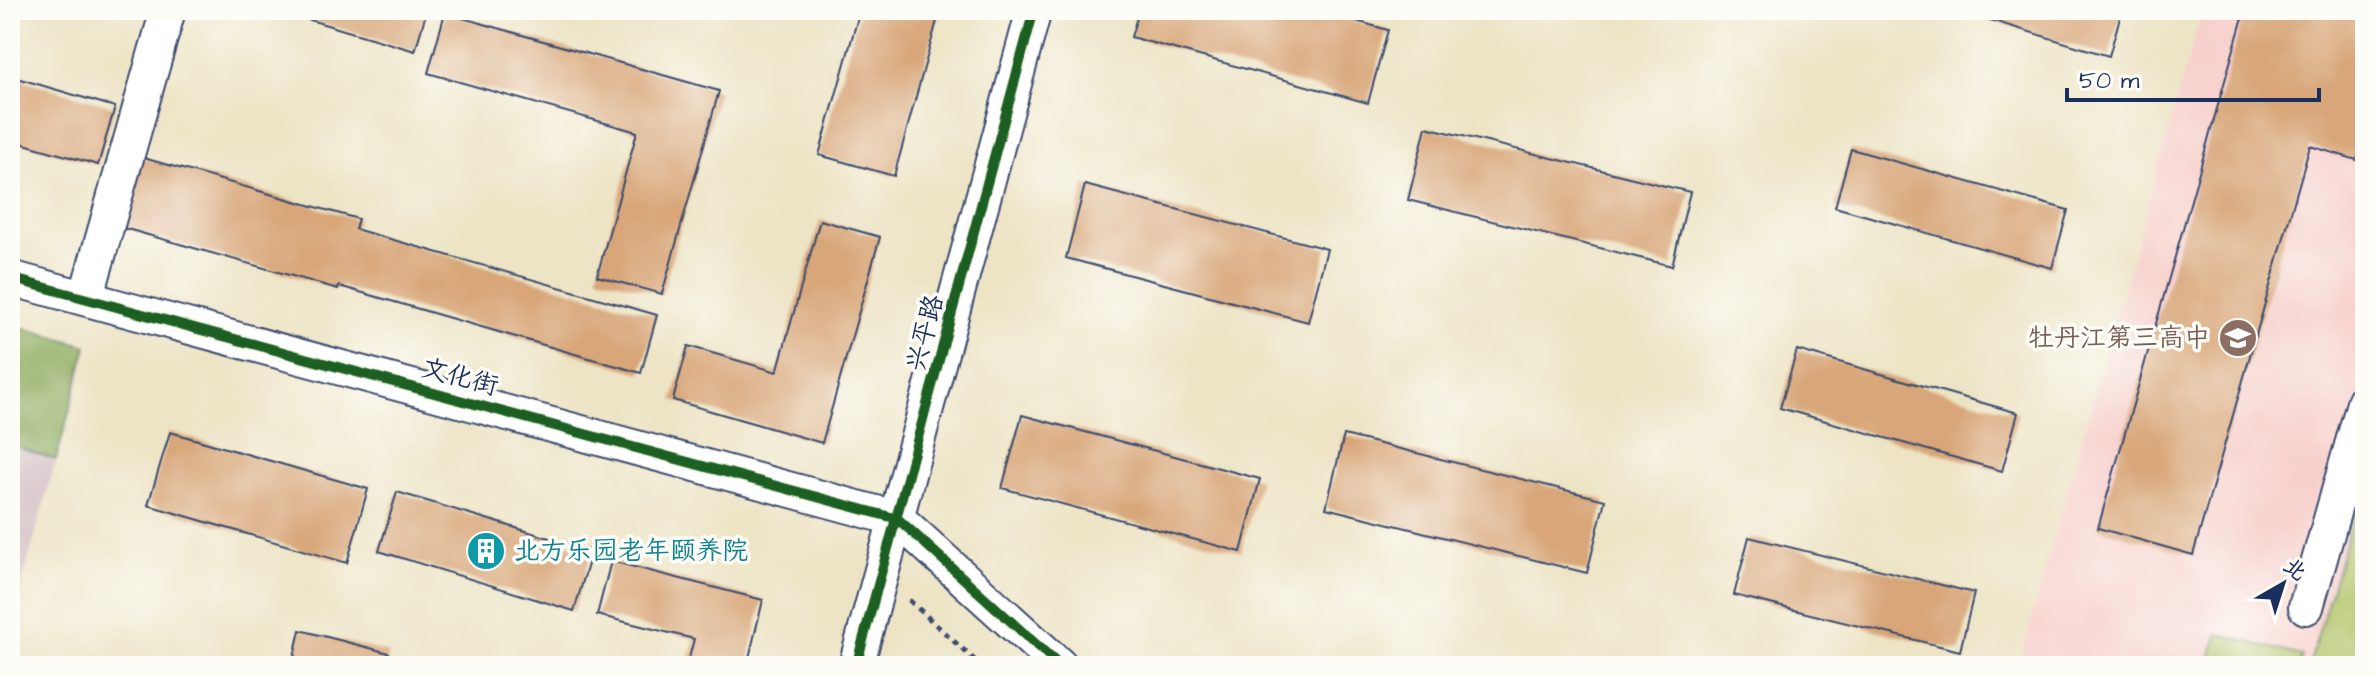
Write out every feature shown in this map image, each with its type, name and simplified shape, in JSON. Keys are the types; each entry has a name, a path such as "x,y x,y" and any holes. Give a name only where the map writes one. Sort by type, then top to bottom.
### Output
{"street":[{"path":"86,298 168,10"},
{"name":"兴平路","path":"856,666 1034,10"},
{"name":"文化街","path":"10,278 898,519"},
{"path":"2306,607 2365,400"},
{"path":"898,519 1060,666"}],"path":[{"path":"882,575 981,666"}],"shaded area":[{"name":"牡丹江第三高中","path":"2202,10 2365,10 2365,666 2018,666"},
{"path":"10,324 87,346 10,628"}],"green space":[{"path":"10,324 87,346 56,460 10,445"},
{"path":"2365,475 2365,666 2309,666"},
{"path":"2217,634 2302,656 2299,666 2208,666"}],"building":[{"path":"276,10 427,10 415,51"},
{"path":"860,10 940,10 894,176 819,155"},
{"path":"1139,10 1317,10 1388,30 1368,103 1131,37"},
{"path":"1957,10 2122,10 2109,56"},
{"path":"2245,10 2365,10 2365,132 2357,160 2310,146 2193,555 2098,528"},
{"path":"445,13 719,91 662,294 597,276 637,132 428,73"},
{"path":"10,76 115,107 98,165 10,140"},
{"path":"1426,127 1690,192 1672,266 1408,200"},
{"path":"1851,149 2068,210 2052,268 1835,207"},
{"path":"140,157 358,219 355,229 657,315 641,373 120,227"},
{"path":"1085,185 1327,249 1308,322 1066,258"},
{"path":"820,220 880,237 822,443 673,400 688,346 777,372"},
{"path":"1797,350 2018,413 2002,471 1780,408"},
{"path":"1022,415 1260,479 1241,552 1002,488"},
{"path":"170,432 368,489 347,563 148,505"},
{"path":"1344,435 1605,500 1587,573 1326,508"},
{"name":"北方乐园老年颐养院","path":"397,492 592,551 574,611 379,551"},
{"path":"1749,537 1974,593 1960,651 1734,595"},
{"path":"611,561 763,600 747,666 687,666 694,639 597,615"},
{"path":"300,630 389,653 386,666 292,666"}],"cycle path":[{"path":"856,666 1034,10"},
{"path":"10,278 898,519 1060,666"}],"place":[{"name":"牡丹江第三高中","path":"2238,338"},
{"name":"北方乐园老年颐养院","path":"486,551"}]}
